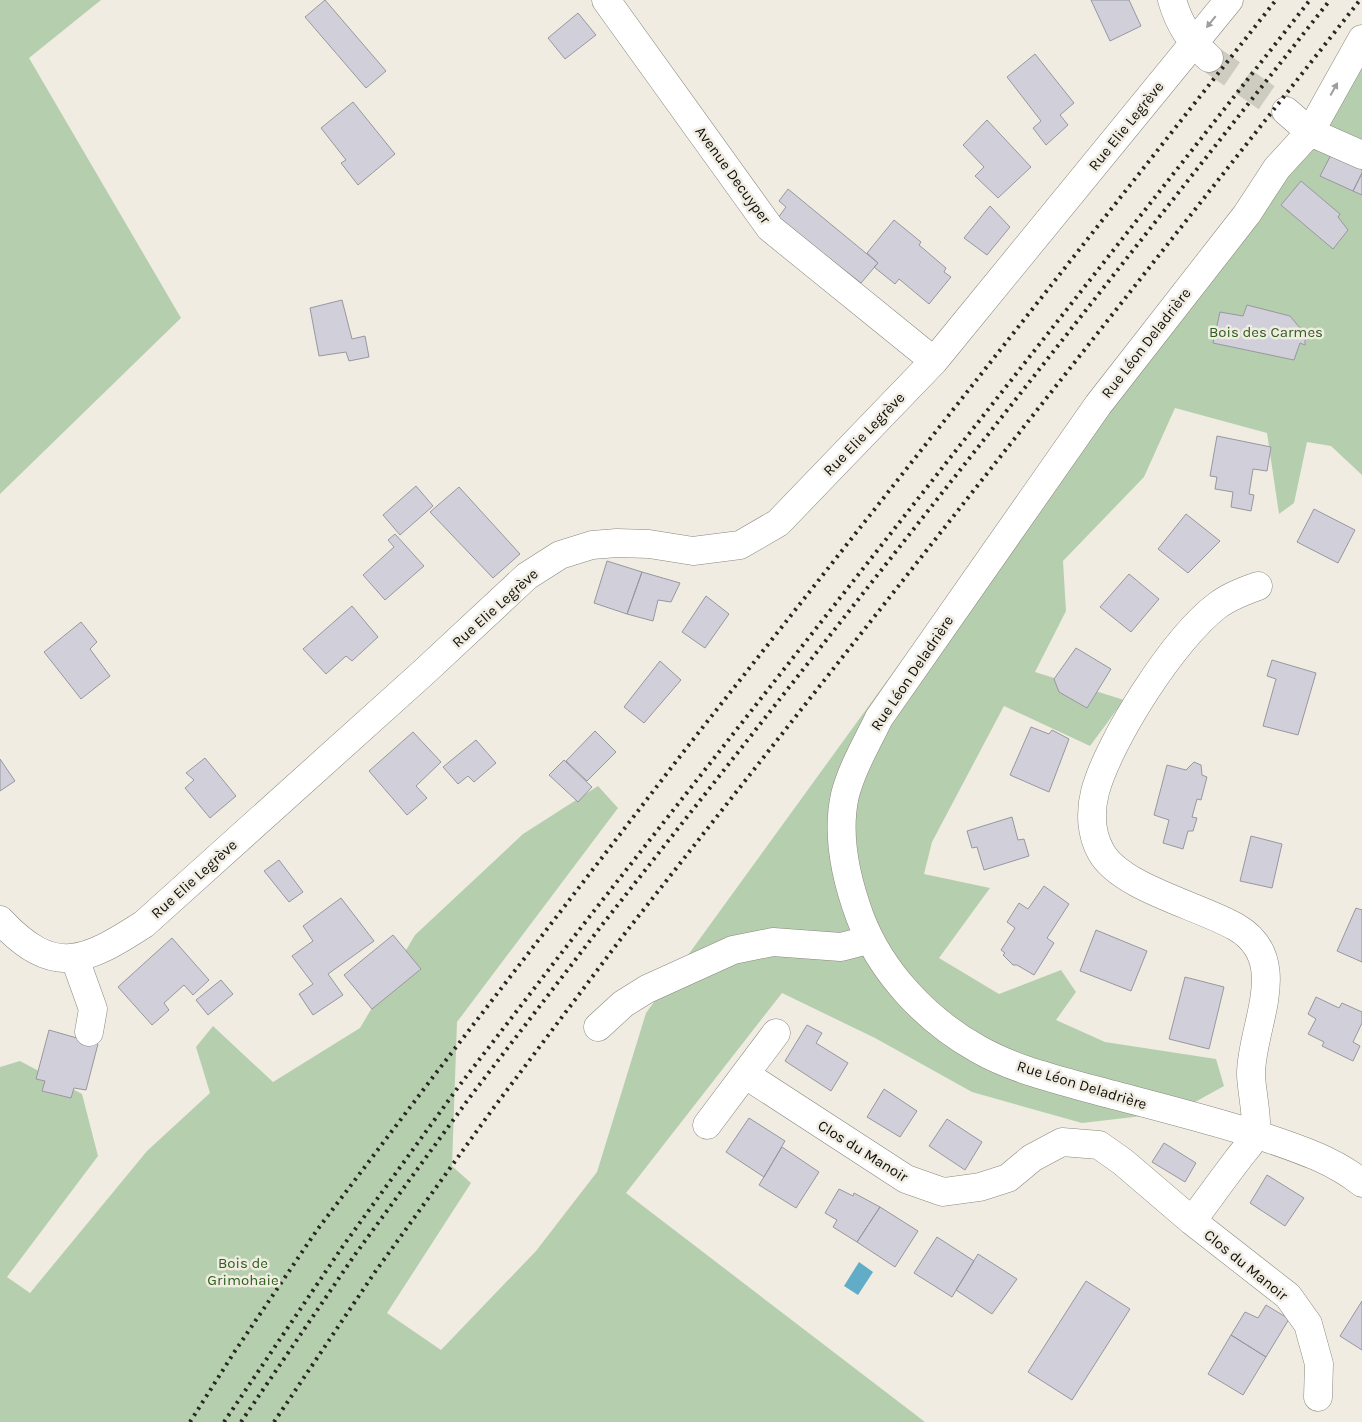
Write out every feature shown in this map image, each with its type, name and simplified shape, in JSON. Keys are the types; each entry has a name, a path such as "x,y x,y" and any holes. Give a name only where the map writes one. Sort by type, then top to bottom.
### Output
{"street":[{"name":"Avenue Decuyper","path":"606,0 770,228 934,361"},
{"path":"1172,0 1178,19 1201,51"},
{"name":"Rue Elie Legrève","path":"0,920 19,941 45,955 75,959 111,945 144,924 424,672 527,576 560,555 592,545 649,544 693,551 740,545 778,523 934,361 1168,73 1201,51 1229,0"},
{"name":"Rue Léon Deladrière","path":"1362,39 1310,132 1277,168 1247,214 1098,405 879,718 860,756 845,796 842,841 850,891 868,940 894,978 936,1020 978,1049 1031,1072 1255,1135 1331,1162 1362,1183"},
{"path":"1286,111 1310,132 1362,155"},
{"path":"1255,1135 1252,1064 1266,978 1259,950 1249,936 1236,927 1135,881 1114,868 1102,852 1095,837 1092,811 1100,778 1115,744 1145,693 1176,648 1216,607 1238,594 1258,586"},
{"path":"598,1027 623,1004 647,989 733,950 773,942 841,947 868,940"},
{"path":"75,959 90,994 93,1009 89,1032"},
{"path":"707,1124 776,1033"},
{"name":"Clos du Manoir","path":"746,1075 906,1179 943,1192 980,1187 1008,1178 1032,1158 1062,1142 1099,1145 1124,1162 1192,1222 1288,1296 1308,1324 1319,1364 1318,1397"},
{"name":"Clos du Manoir","path":"1192,1222 1255,1135"}],"green space":[{"path":"0,0 101,0 29,58 181,318 0,494"},
{"path":"1362,41 1362,475 1331,446 1307,442 1294,503 1279,514 1267,433 1175,408 1144,477 1063,561 1066,611 1035,672 1124,700 1090,746 1004,706 932,842 924,874 990,888 939,958 999,994 1061,970 1076,992 1056,1020 1105,1042 1216,1059 1224,1086 1177,1112 1082,1123 972,1092 875,1038 782,993 626,1193 925,1422 0,1422 0,1067 20,1061 82,1094 98,1156 7,1277 30,1293 147,1151 210,1093 196,1047 213,1026 273,1082 360,1028 415,935 523,834 598,786 618,808 457,1022 452,1166 471,1183 387,1313 441,1350 536,1251 597,1172 646,1013 931,620"}],"water":[{"path":"859,1262 873,1272 858,1295 844,1286"}],"building":[{"path":"325,0 386,71 366,88 305,17"},
{"path":"1091,0 1129,0 1141,26 1110,41"},
{"path":"578,13 596,35 565,59 548,38"},
{"path":"1035,54 1074,103 1060,115 1068,125 1046,145 1033,128 1041,121 1007,77"},
{"path":"353,102 395,154 358,185 341,163 346,160 321,128"},
{"path":"987,120 1031,167 998,198 975,176 984,167 963,145"},
{"path":"1332,153 1362,165 1362,173 1353,191 1320,176"},
{"path":"1362,173 1362,195 1353,191"},
{"path":"1301,181 1340,214 1338,217 1348,230 1333,249 1281,205"},
{"path":"788,189 878,263 861,283 778,218 786,207 779,201"},
{"path":"990,206 1010,227 987,255 964,238"},
{"path":"894,220 921,242 919,245 946,268 944,272 951,277 929,304 899,279 895,284 874,267 878,263 867,253"},
{"path":"342,300 352,339 365,336 369,357 349,361 346,352 319,356 310,308"},
{"path":"1247,305 1290,316 1305,334 1305,345 1300,343 1294,360 1213,343 1220,312 1243,316"},
{"path":"1217,436 1271,447 1267,471 1253,469 1249,494 1254,495 1251,511 1231,507 1233,492 1215,489 1217,477 1210,476"},
{"path":"416,486 433,506 400,535 383,515"},
{"path":"459,487 520,554 493,578 430,512"},
{"path":"1314,509 1355,530 1338,563 1297,542"},
{"path":"1186,514 1220,541 1188,573 1158,549"},
{"path":"395,534 424,566 385,600 363,575 394,547 388,540"},
{"path":"607,561 642,572 627,614 594,603"},
{"path":"642,572 680,583 671,602 658,600 653,621 627,614"},
{"path":"1129,574 1159,599 1131,632 1100,607"},
{"path":"706,596 729,614 705,648 682,632"},
{"path":"352,606 378,637 352,661 346,656 326,674 303,649"},
{"path":"81,622 97,642 90,649 110,676 81,699 44,652"},
{"path":"1076,648 1111,669 1087,708 1059,692 1054,679"},
{"path":"1272,660 1316,673 1298,735 1263,726 1276,679 1267,676"},
{"path":"660,661 681,680 644,723 624,707"},
{"path":"1031,727 1049,734 1052,730 1069,739 1049,792 1010,775"},
{"path":"595,731 616,752 587,781 566,761"},
{"path":"413,732 441,762 416,786 427,798 407,815 369,771"},
{"path":"476,740 496,763 474,782 468,776 458,784 443,767"},
{"path":"205,758 236,796 210,818 185,788 194,780 186,773"},
{"path":"0,759 15,781 0,791"},
{"path":"564,760 592,787 578,802 549,775"},
{"path":"1194,762 1201,765 1202,775 1207,777 1201,800 1197,799 1192,817 1197,818 1193,831 1188,831 1183,849 1163,843 1169,820 1154,815 1167,765 1186,770"},
{"path":"1012,817 1018,840 1024,839 1029,856 984,870 977,847 972,848 967,831"},
{"path":"1251,836 1282,844 1272,888 1240,881"},
{"path":"279,860 303,892 289,902 264,871"},
{"path":"1044,886 1069,904 1047,938 1054,943 1034,975 1017,965 1013,965 1003,955 1005,953 1001,950 1015,928 1007,922 1019,903 1028,909"},
{"path":"341,898 374,941 328,974 343,995 313,1015 299,994 313,984 292,956 313,941 303,926"},
{"path":"1356,908 1362,910 1362,962 1337,951"},
{"path":"1096,930 1147,951 1131,991 1080,971"},
{"path":"393,935 421,969 372,1009 344,975"},
{"path":"172,938 209,980 193,995 184,985 164,1003 169,1010 152,1025 118,987"},
{"path":"1185,977 1224,987 1209,1049 1169,1039"},
{"path":"221,980 233,994 208,1015 196,1000"},
{"path":"1316,997 1339,1008 1342,1003 1362,1012 1362,1023 1353,1042 1360,1046 1353,1061 1322,1046 1324,1042 1308,1034 1316,1019 1308,1014"},
{"path":"807,1025 822,1033 816,1043 848,1063 831,1091 785,1061"},
{"path":"49,1030 98,1044 86,1090 74,1088 71,1098 42,1091 45,1081 36,1079"},
{"path":"884,1089 917,1111 900,1137 867,1117"},
{"path":"749,1118 785,1141 764,1177 726,1152"},
{"path":"947,1119 982,1142 965,1170 929,1146"},
{"path":"1164,1143 1196,1163 1185,1182 1152,1162"},
{"path":"782,1147 819,1172 796,1208 759,1185"},
{"path":"1267,1175 1304,1198 1285,1226 1250,1203"},
{"path":"839,1189 853,1196 854,1193 880,1207 857,1242 833,1227 837,1220 825,1213"},
{"path":"880,1207 918,1231 895,1267 857,1242"},
{"path":"937,1237 974,1261 952,1297 914,1273"},
{"path":"978,1254 1017,1279 992,1314 956,1290"},
{"path":"1086,1281 1130,1309 1072,1400 1028,1372"},
{"path":"1362,1301 1362,1350 1340,1336"},
{"path":"1266,1305 1289,1319 1266,1357 1231,1335 1245,1312 1258,1318"},
{"path":"1231,1335 1266,1357 1243,1395 1208,1374"}],"tunnel":[{"path":"1209,58 1286,111"}],"railway":[{"path":"190,1422 235,1351 317,1230 433,1077 688,746 1276,0"},
{"path":"224,1422 343,1246 459,1086 590,916 1310,0"},
{"path":"241,1422 354,1256 470,1097 602,925 1330,0"},
{"path":"274,1422 375,1272 492,1110 626,932 1360,0"}],"park label":[{"name":"Bois des Carmes","path":"1266,332"},
{"name":"Bois de Grimohaie","path":"243,1272"}]}
